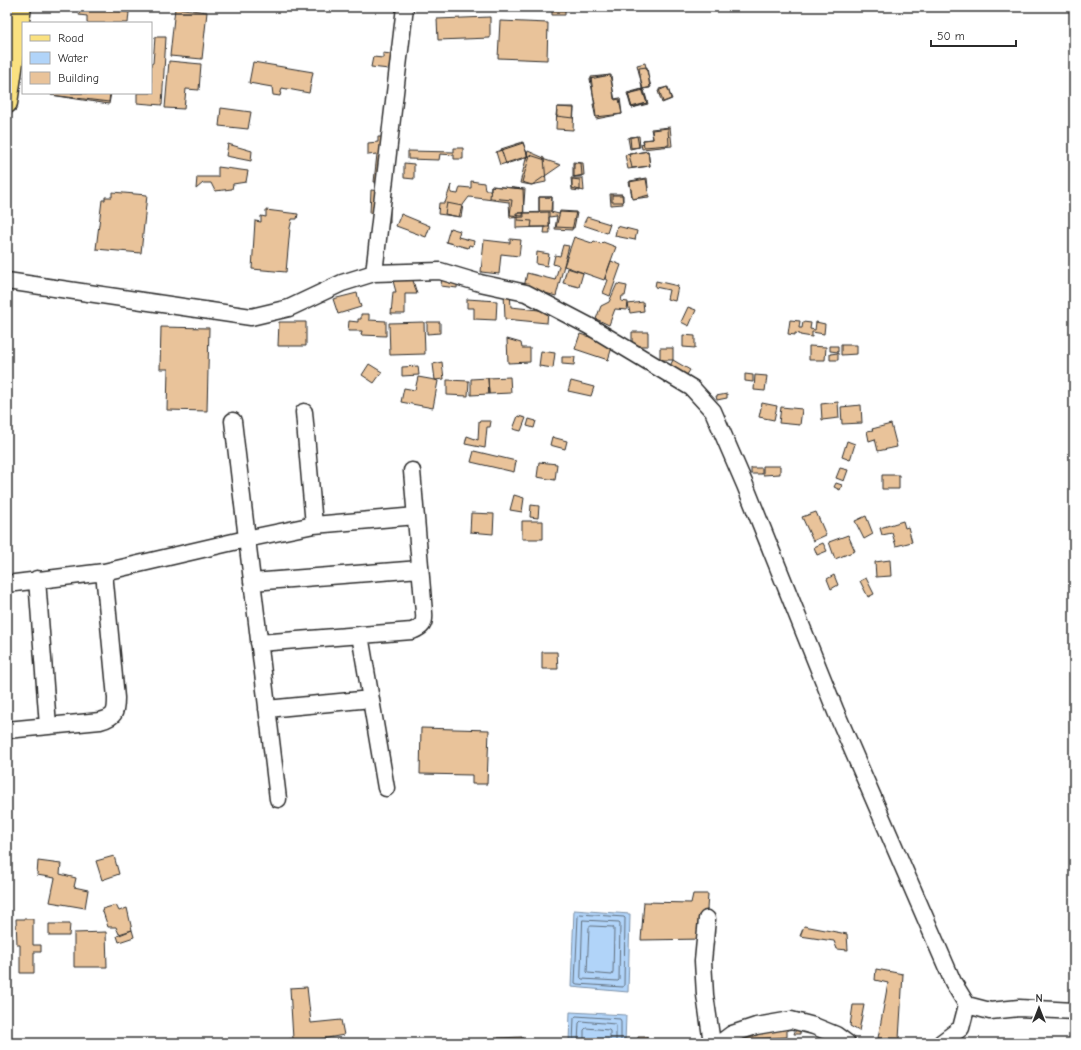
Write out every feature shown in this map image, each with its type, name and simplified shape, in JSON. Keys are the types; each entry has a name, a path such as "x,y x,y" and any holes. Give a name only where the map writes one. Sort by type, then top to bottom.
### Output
{"main road":[{"path":"7,103 21,7"}],"street":[{"path":"374,273 405,7"},
{"path":"7,281 252,317 290,308 342,283 374,273 440,271 480,283 526,293 589,326 692,388 713,411 836,712 953,982 968,1005 990,1011 1019,1008 1074,1011"},
{"path":"304,412 314,525"},
{"path":"233,421 278,799"},
{"path":"259,643 412,631 418,629 423,624 425,619 412,471"},
{"path":"7,584 37,579 104,572 314,525 416,516"},
{"path":"252,582 420,569"},
{"path":"7,730 100,721 108,719 115,714 116,698 104,572"},
{"path":"37,579 48,726"},
{"path":"360,635 386,788"},
{"path":"267,709 371,699"},
{"path":"707,919 703,961 705,995 712,1043"},
{"path":"941,1043 961,1028 968,1005"},
{"path":"720,1043 732,1034 756,1026 791,1020 814,1026 836,1035 847,1043"}],"shaded area":[{"path":"522,1037 522,1043 472,1043 472,1038"}],"water":[{"path":"574,910 630,914 628,992 571,987"},
{"path":"570,1012 626,1015 625,1043 569,1043"}],"building":[{"path":"552,7 565,7 565,15 552,15"},
{"path":"80,8 129,12 128,22 87,22 87,16 79,15"},
{"path":"175,8 207,12 202,59 170,56"},
{"path":"490,17 490,38 438,40 437,19"},
{"path":"500,21 548,23 547,60 498,58"},
{"path":"155,37 166,37 162,105 137,103 137,94 152,94"},
{"path":"383,53 391,54 389,69 371,67 373,57 383,58"},
{"path":"169,61 201,64 199,90 186,89 184,109 165,108"},
{"path":"253,62 313,72 309,93 282,88 280,96 273,95 272,87 249,83"},
{"path":"645,63 651,87 643,89 637,65"},
{"path":"647,67 650,88 642,89 639,68"},
{"path":"610,75 615,100 619,99 622,114 596,119 593,104 595,104 590,79"},
{"path":"611,75 614,99 620,98 622,114 596,117 591,77"},
{"path":"667,87 672,99 662,103 658,91"},
{"path":"668,87 671,99 663,102 659,89"},
{"path":"642,89 647,103 631,107 627,93"},
{"path":"643,89 647,103 632,108 628,94"},
{"path":"644,90 648,104 632,108 628,94"},
{"path":"51,94 111,94 109,104"},
{"path":"52,94 110,94 109,102"},
{"path":"557,107 574,107 573,130 556,129"},
{"path":"557,107 574,108 573,118 556,116"},
{"path":"221,108 251,112 248,129 219,126"},
{"path":"670,127 672,146 642,149 641,144 644,143 643,140 653,139 651,129"},
{"path":"668,128 669,145 644,147 643,140 653,139 652,130"},
{"path":"637,136 639,147 630,149 628,138"},
{"path":"639,136 640,147 631,148 630,137"},
{"path":"378,137 395,137 393,183 374,182 377,154 368,155 368,143 378,142"},
{"path":"523,142 528,157 506,164 501,149"},
{"path":"523,143 528,156 500,165 496,152"},
{"path":"228,144 252,151 251,161 226,156"},
{"path":"454,148 463,148 463,159 454,159 454,155 440,154 439,160 408,159 408,151 454,152"},
{"path":"528,151 544,158 546,182 531,185 520,183"},
{"path":"648,151 650,166 632,168 629,154"},
{"path":"648,151 650,166 628,169 625,155"},
{"path":"530,155 561,165 532,185 522,182"},
{"path":"573,162 583,163 584,175 573,177"},
{"path":"404,163 414,164 414,179 404,178"},
{"path":"574,163 581,163 582,176 574,177"},
{"path":"218,167 248,171 246,182 233,184 232,189 215,191 211,183 203,183 196,189 197,177 218,177"},
{"path":"571,178 583,178 584,191 572,188"},
{"path":"647,178 649,197 632,199 630,181"},
{"path":"572,179 580,180 580,191 572,190"},
{"path":"646,179 649,195 633,199 629,182"},
{"path":"471,181 484,183 485,190 491,190 491,186 523,189 524,217 510,218 509,202 469,197 463,205 461,217 438,214 439,203 445,203 451,185 451,193 458,194 460,187 471,188"},
{"path":"491,186 525,189 523,216 510,215 512,200 490,198"},
{"path":"371,190 390,192 390,223 376,222 376,213 370,213"},
{"path":"112,192 147,195 141,253 96,249 102,200 105,200 105,197 112,197"},
{"path":"610,194 622,194 623,204 611,205"},
{"path":"612,195 623,195 623,202 612,202"},
{"path":"539,197 552,197 551,212 559,214 560,211 576,212 572,230 555,229 557,216 549,217 550,233 544,233 545,227 516,228 516,213 539,213"},
{"path":"539,197 552,197 552,211 539,211"},
{"path":"447,203 462,206 459,217 445,214"},
{"path":"266,210 298,214 297,219 292,219 290,228 286,272 252,269 255,221 261,222 261,216 266,217"},
{"path":"549,212 549,227 531,227 532,221 518,220 518,213"},
{"path":"560,212 577,213 574,228 556,227"},
{"path":"401,214 430,226 426,237 396,226"},
{"path":"587,217 610,224 607,233 583,225"},
{"path":"617,226 637,231 635,240 615,236"},
{"path":"450,228 460,231 458,237 474,241 473,246 469,245 468,248 446,242"},
{"path":"574,237 592,243 594,241 601,244 603,242 616,247 604,280 564,266"},
{"path":"510,239 521,240 519,256 501,254 499,274 481,272 484,240 510,243"},
{"path":"563,245 569,246 556,296 524,287 527,273 555,280 559,266 553,264 555,255 560,256"},
{"path":"537,252 549,254 547,266 536,264"},
{"path":"611,261 621,265 610,296 603,293 608,280 605,279"},
{"path":"567,268 583,273 579,287 563,283"},
{"path":"442,274 458,275 457,288 441,286"},
{"path":"412,277 417,294 405,294 405,314 391,314 393,292 396,292 393,281"},
{"path":"656,281 678,286 675,301 667,299 669,290 655,287"},
{"path":"617,284 627,286 625,296 622,296 621,301 628,302 627,310 615,309 609,325 596,319 601,306 609,302"},
{"path":"357,293 361,307 338,314 333,299"},
{"path":"504,293 510,293 511,307 548,311 547,323 505,319"},
{"path":"467,299 497,301 496,320 474,319 474,308 467,308"},
{"path":"643,302 644,311 630,313 628,304"},
{"path":"688,307 696,310 689,326 681,322"},
{"path":"361,314 369,314 369,320 386,321 386,336 361,335 362,331 348,331 349,321 358,322 358,319 361,319"},
{"path":"790,320 800,321 799,328 802,328 803,322 811,323 810,329 815,330 816,322 825,324 824,334 812,332 812,337 795,333 795,335 788,334"},
{"path":"279,322 306,322 306,346 278,346"},
{"path":"424,322 425,354 390,355 389,323"},
{"path":"427,322 440,322 440,333 427,334"},
{"path":"161,327 209,328 207,411 167,410 168,369 160,369"},
{"path":"632,332 648,332 648,346 632,346"},
{"path":"580,334 613,344 608,360 575,349"},
{"path":"683,335 695,336 695,348 683,347"},
{"path":"507,339 521,343 522,348 530,348 530,362 508,363"},
{"path":"841,345 857,345 857,354 841,355"},
{"path":"809,346 826,347 825,360 809,360"},
{"path":"830,346 838,346 838,352 830,351"},
{"path":"660,348 673,348 673,360 660,360"},
{"path":"541,351 555,353 553,368 539,366"},
{"path":"838,353 838,360 830,360 830,354"},
{"path":"562,357 575,357 574,365 562,364"},
{"path":"673,360 690,370 685,378 669,368"},
{"path":"442,362 444,379 435,380 433,364"},
{"path":"369,364 382,372 374,383 362,375"},
{"path":"418,366 419,375 402,376 402,367"},
{"path":"745,374 753,375 753,382 745,381"},
{"path":"755,375 767,376 765,391 754,390"},
{"path":"418,377 438,381 433,408 401,402 404,388 415,390"},
{"path":"510,377 511,393 489,394 488,378"},
{"path":"488,378 489,394 471,395 471,379"},
{"path":"447,380 469,381 468,396 447,395"},
{"path":"571,381 594,387 591,396 568,391"},
{"path":"727,394 727,398 717,400 716,396"},
{"path":"838,402 839,418 822,420 821,404"},
{"path":"762,403 777,406 774,420 759,417"},
{"path":"861,405 862,423 842,424 841,407"},
{"path":"781,407 802,409 800,425 779,423"},
{"path":"518,416 526,418 521,431 513,429"},
{"path":"529,419 536,421 534,428 527,426"},
{"path":"479,421 491,421 490,427 487,427 485,448 465,444 467,436 478,440"},
{"path":"891,424 897,447 878,451 875,439 869,441 867,431"},
{"path":"552,437 567,441 565,449 550,445"},
{"path":"847,441 855,444 850,460 842,457"},
{"path":"474,451 516,461 514,472 471,462"},
{"path":"539,462 557,464 555,480 537,477"},
{"path":"763,466 780,466 780,474 763,475"},
{"path":"751,468 762,468 762,474 751,474"},
{"path":"840,468 848,470 844,481 836,478"},
{"path":"882,475 899,475 899,489 882,489"},
{"path":"836,483 842,485 840,490 834,487"},
{"path":"514,495 524,498 522,512 510,510"},
{"path":"531,505 539,506 538,518 530,517"},
{"path":"816,512 826,535 813,541 802,517"},
{"path":"471,513 494,514 493,534 470,532"},
{"path":"866,516 873,534 864,539 855,521"},
{"path":"522,521 543,521 543,539 522,539"},
{"path":"903,521 905,528 908,527 912,542 896,546 892,533 882,535 880,528"},
{"path":"848,535 855,551 835,559 829,542"},
{"path":"823,543 827,551 817,555 814,547"},
{"path":"890,560 891,576 876,577 875,562"},
{"path":"834,575 838,585 831,589 827,579"},
{"path":"866,578 874,594 868,597 860,581"},
{"path":"542,652 557,652 558,669 542,669"},
{"path":"421,728 489,730 487,784 472,784 472,775 420,774"},
{"path":"114,856 119,874 102,880 96,861"},
{"path":"38,861 61,864 60,874 76,878 74,887 88,890 85,908 50,902 55,878 37,875"},
{"path":"693,894 708,894 705,939 641,940 644,902 691,903"},
{"path":"116,905 119,911 127,908 132,930 119,934 116,927 108,927 102,909"},
{"path":"16,919 33,919 33,945 41,945 41,952 34,952 34,973 20,973 20,945 17,945"},
{"path":"49,924 70,924 69,936 49,936"},
{"path":"804,926 847,934 848,950 837,949 834,941 800,936"},
{"path":"132,930 134,937 119,942 117,936"},
{"path":"106,932 107,967 74,967 74,933"},
{"path":"876,969 903,974 899,1039 878,1038 888,983 875,980"},
{"path":"307,987 311,1023 341,1020 344,1035 300,1043 289,1043 289,1039 293,1039 290,988"},
{"path":"853,1005 864,1005 859,1031 850,1026"},
{"path":"800,1025 800,1034 794,1034 796,1029 787,1030 787,1037 757,1039 747,1043 741,1043 739,1039 755,1032"},
{"path":"522,1037 522,1043 498,1043 498,1038"},
{"path":"638,1037 647,1037 646,1043 638,1043"}]}
